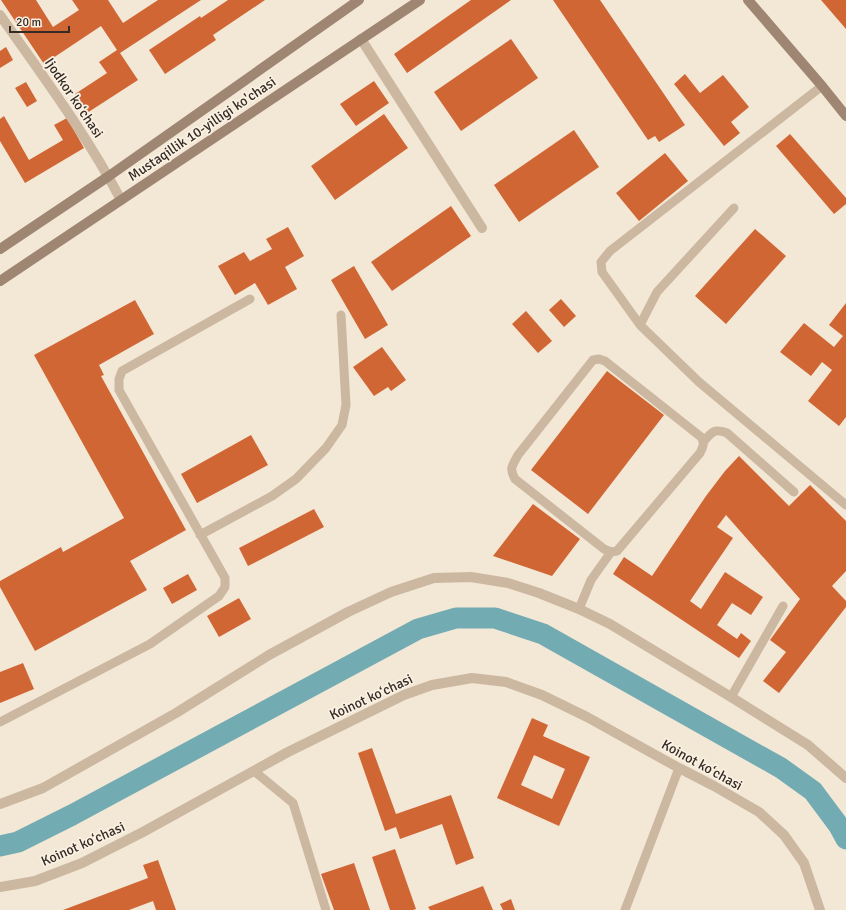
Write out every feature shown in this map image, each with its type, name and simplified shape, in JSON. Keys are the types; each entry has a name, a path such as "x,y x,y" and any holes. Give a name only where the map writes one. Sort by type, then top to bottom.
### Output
{"main road":[{"name":"Mustaqillik 10-yilligi ko'chasi","path":"0,281 420,0"},
{"path":"748,0 846,116"},
{"name":"Mustaqillik 10-yilligi ko'chasi","path":"0,249 109,176 354,1"}],"street":[{"name":"Ijodkor koʻchasi","path":"0,15 73,118 109,176 121,200"},
{"path":"362,40 482,228"},
{"path":"0,804 43,788 176,713 269,655 348,612 391,592 434,578 471,577 508,583 539,593 579,609 610,624 731,697 808,746 846,778"},
{"name":"Koinot koʻchasi","path":"0,887 35,881 82,863 143,832 254,771 404,695 432,685 472,678 506,682 542,695 587,717 759,812 784,835 804,863 820,910"}],"lane":[{"path":"822,86 615,247 600,262 602,272 640,325 700,382 846,505"},
{"path":"640,325 657,292 734,208"},
{"path":"0,722 150,644 219,596 225,587 225,578 119,390 118,379 122,371 250,299"},
{"path":"200,534 272,496 296,479 326,448 342,426 346,405 341,315"},
{"path":"704,441 701,437 605,361 599,358 593,360 518,455 512,466 511,472 515,479 604,549 611,552 617,551 700,453 704,441 711,432 719,430 726,433 794,492"},
{"path":"579,609 591,580 611,552"},
{"path":"731,697 783,606"},
{"path":"625,910 679,768"},
{"path":"254,771 293,802 326,910"}],"building":[{"path":"1,0 36,0 53,27 79,10 72,0 108,0 123,23 158,0 201,0 120,53 138,80 87,113 75,94 107,73 99,62 117,50 101,26 44,64"},
{"path":"228,0 265,0 213,35 216,40 165,74 149,50 200,16 201,18"},
{"path":"471,0 511,0 407,73 394,54"},
{"path":"553,0 600,0 685,125 659,142 655,136 648,140"},
{"path":"821,0 846,0 846,29"},
{"path":"511,39 538,78 461,131 434,92"},
{"path":"6,47 13,60 0,68 0,51"},
{"path":"685,74 700,93 723,75 749,107 731,122 740,133 724,146 674,84"},
{"path":"374,81 389,103 356,126 340,104"},
{"path":"26,82 37,101 27,107 15,88"},
{"path":"384,114 408,148 335,200 311,166"},
{"path":"4,116 29,160 63,140 54,125 67,118 84,148 25,183 0,141 0,119"},
{"path":"574,130 599,167 519,222 494,185"},
{"path":"790,134 846,198 846,204 834,214 776,146"},
{"path":"665,153 688,181 639,221 616,193"},
{"path":"451,206 471,236 392,291 371,262"},
{"path":"288,227 304,256 285,267 297,289 268,305 255,283 235,295 218,266 244,252 250,261 272,249 266,239"},
{"path":"755,229 786,256 726,324 695,296"},
{"path":"354,266 388,325 365,339 331,280"},
{"path":"561,299 576,316 564,327 549,310"},
{"path":"135,300 154,334 99,365 104,375 101,376 186,530 130,561 147,590 35,651 0,587 0,581 61,547 63,552 124,518 34,355"},
{"path":"846,303 846,417 839,426 808,401 832,370 822,362 811,376 780,352 804,323 834,347 843,336 829,325"},
{"path":"526,311 552,341 538,353 512,324"},
{"path":"382,347 406,380 391,391 388,387 374,396 353,367"},
{"path":"607,371 664,415 588,514 531,470"},
{"path":"251,435 268,465 197,503 181,474"},
{"path":"739,456 789,506 810,485 846,521 846,571 832,586 846,601 846,607 779,693 763,681 786,652 770,640 800,599 726,515 717,527 733,538 690,601 701,609 725,572 763,597 751,615 732,603 717,625 737,639 741,633 751,641 739,658 613,574 624,557 652,576 706,496 725,471"},
{"path":"533,504 580,539 552,576 493,556"},
{"path":"314,509 324,527 248,566 239,548"},
{"path":"188,574 197,590 172,604 163,588"},
{"path":"239,598 251,619 219,637 207,616"},
{"path":"23,663 34,689 0,703 0,672"},
{"path":"532,718 548,725 543,736 590,757 559,826 497,798","holes":["534,755 565,769 552,799 521,785"]},
{"path":"372,748 396,814 451,795 474,858 456,865 442,824 400,839 396,827 385,831 358,753"},
{"path":"395,849 416,909 413,910 390,910 372,857"},
{"path":"158,860 176,910 156,910 153,901 129,910 63,910 148,878 143,865"},
{"path":"354,863 370,910 334,910 321,874"},
{"path":"483,886 493,910 430,910 428,907"},
{"path":"511,899 515,910 503,910 500,904"}],"waterway":[{"path":"0,846 18,842 72,815 418,629 456,618 495,618 543,634 781,768 813,791 839,826 846,839"}]}
